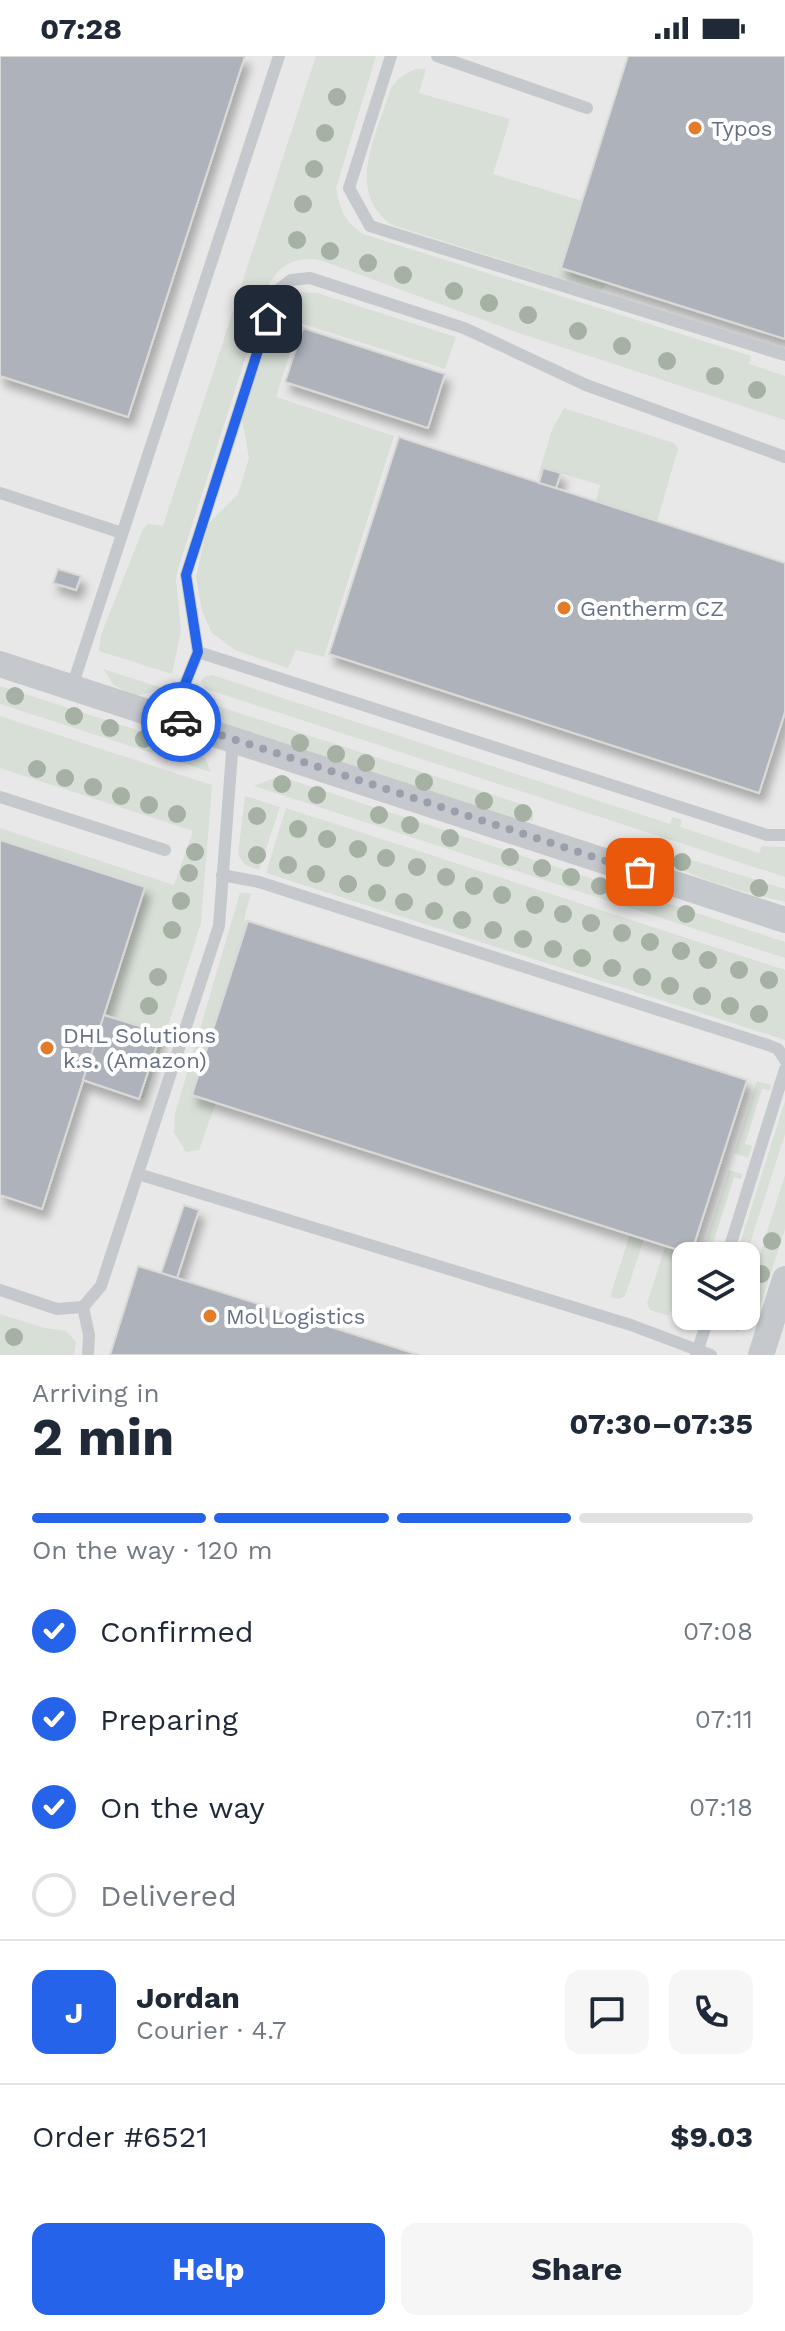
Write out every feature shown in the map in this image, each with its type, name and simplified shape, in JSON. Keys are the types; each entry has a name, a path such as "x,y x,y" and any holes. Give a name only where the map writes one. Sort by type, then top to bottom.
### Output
{"street":[{"path":"0,664 785,920"},
{"path":"761,1355 785,1279"}],"lane":[{"path":"72,687 279,56"},
{"path":"391,56 349,188 370,226 785,355"},
{"path":"437,56 587,108"},
{"path":"171,719 198,652 186,575 277,291 291,280 310,278 464,328 586,385 785,457"},
{"path":"0,493 122,533"},
{"path":"198,652 767,835 785,835"},
{"path":"0,1290 57,1309 83,1307 101,1286 219,926 233,739"},
{"path":"0,797 165,850"},
{"path":"222,875 259,882 768,1045 778,1049 785,1060"},
{"path":"731,1242 785,1069"},
{"path":"138,1174 702,1353 706,1330"},
{"path":"83,1307 89,1335 88,1355"}],"shaded area":[{"path":"0,56 785,56 785,1355 0,1355"},
{"path":"316,56 376,56 336,188 344,214 363,234 751,356 749,364 785,376 785,420 519,333 320,260 296,261 277,273 268,287 178,569 176,580 181,631 172,674 99,651 101,635 143,529 148,524 163,526"},
{"path":"415,69 426,69 419,93 510,119 493,174 582,201 561,267 608,283 601,291 392,225 378,211 370,196 368,161 391,88 399,78"},
{"path":"301,292 317,293 456,337 445,369 300,323 276,397 394,436 324,657 296,650 288,668 235,650 212,633 202,611 196,577 208,524 238,494 249,458 242,418 274,317 281,304"},
{"path":"564,408 674,443 678,449 657,521 596,501 600,485 543,468 536,482 552,430"},
{"path":"103,669 165,689 135,696 114,685"},
{"path":"212,675 670,824 673,817 682,820 680,827 759,853 762,846 785,847 785,877 206,689 201,682 204,677"},
{"path":"0,686 186,746 205,758 211,772 0,704"},
{"path":"196,699 527,806 533,812 533,821 505,817 212,722 198,709"},
{"path":"0,716 212,785 201,923 145,1098 139,1099 161,1033 104,1015 145,887 0,840 0,828 174,885 193,831 0,768"},
{"path":"279,776 785,942 785,958 254,786"},
{"path":"245,796 280,807 259,870 245,865 238,855"},
{"path":"286,808 785,970 785,1040 266,873"},
{"path":"654,848 785,889 785,902 693,875 662,857"},
{"path":"240,893 251,893 244,919 248,921 192,1094 216,1102 199,1150 186,1152 174,1133 175,1114"},
{"path":"757,1081 771,1085 770,1090 762,1089 745,1144 752,1146 748,1158 734,1153"},
{"path":"785,1101 785,1134 750,1242 740,1242"},
{"path":"729,1170 742,1174 741,1179 734,1177 713,1242 706,1242"},
{"path":"785,1175 785,1229 760,1307 760,1254"},
{"path":"630,1234 644,1239 625,1296 619,1299 610,1297"},
{"path":"665,1247 672,1249 672,1312 669,1316 650,1310 647,1304"},
{"path":"0,1314 66,1331 76,1342 74,1355 0,1355"}],"building":[{"path":"0,56 245,56 128,417 0,376"},
{"name":"Typos","path":"628,56 785,56 785,339 561,268"},
{"path":"303,328 445,374 428,428 285,382"},
{"name":"Gentherm CZ","path":"399,437 785,563 785,712 759,793 329,654"},
{"path":"543,468 561,473 556,488 539,483"},
{"path":"58,569 81,576 76,590 53,583"},
{"name":"DHL Solutions k.s. (Amazon)","path":"0,840 145,887 42,1209 0,1195"},
{"path":"248,921 747,1080 695,1242 672,1242 672,1248 192,1095"},
{"path":"104,1015 161,1033 139,1099 83,1080"},
{"path":"184,1205 199,1210 177,1278 161,1273"},
{"name":"Mol Logistics","path":"138,1266 161,1273 419,1355 110,1355"}],"way so far":[{"path":"181,722 640,872"}],"place":[{"name":"Typos","path":"695,128"},
{"name":"Gentherm CZ","path":"564,608"},
{"name":"DHL Solutions k.s. (Amazon)","path":"47,1048"},
{"name":"Mol Logistics","path":"210,1316"}],"route":[{"path":"181,722 171,719 198,652 186,575 268,319"}]}
